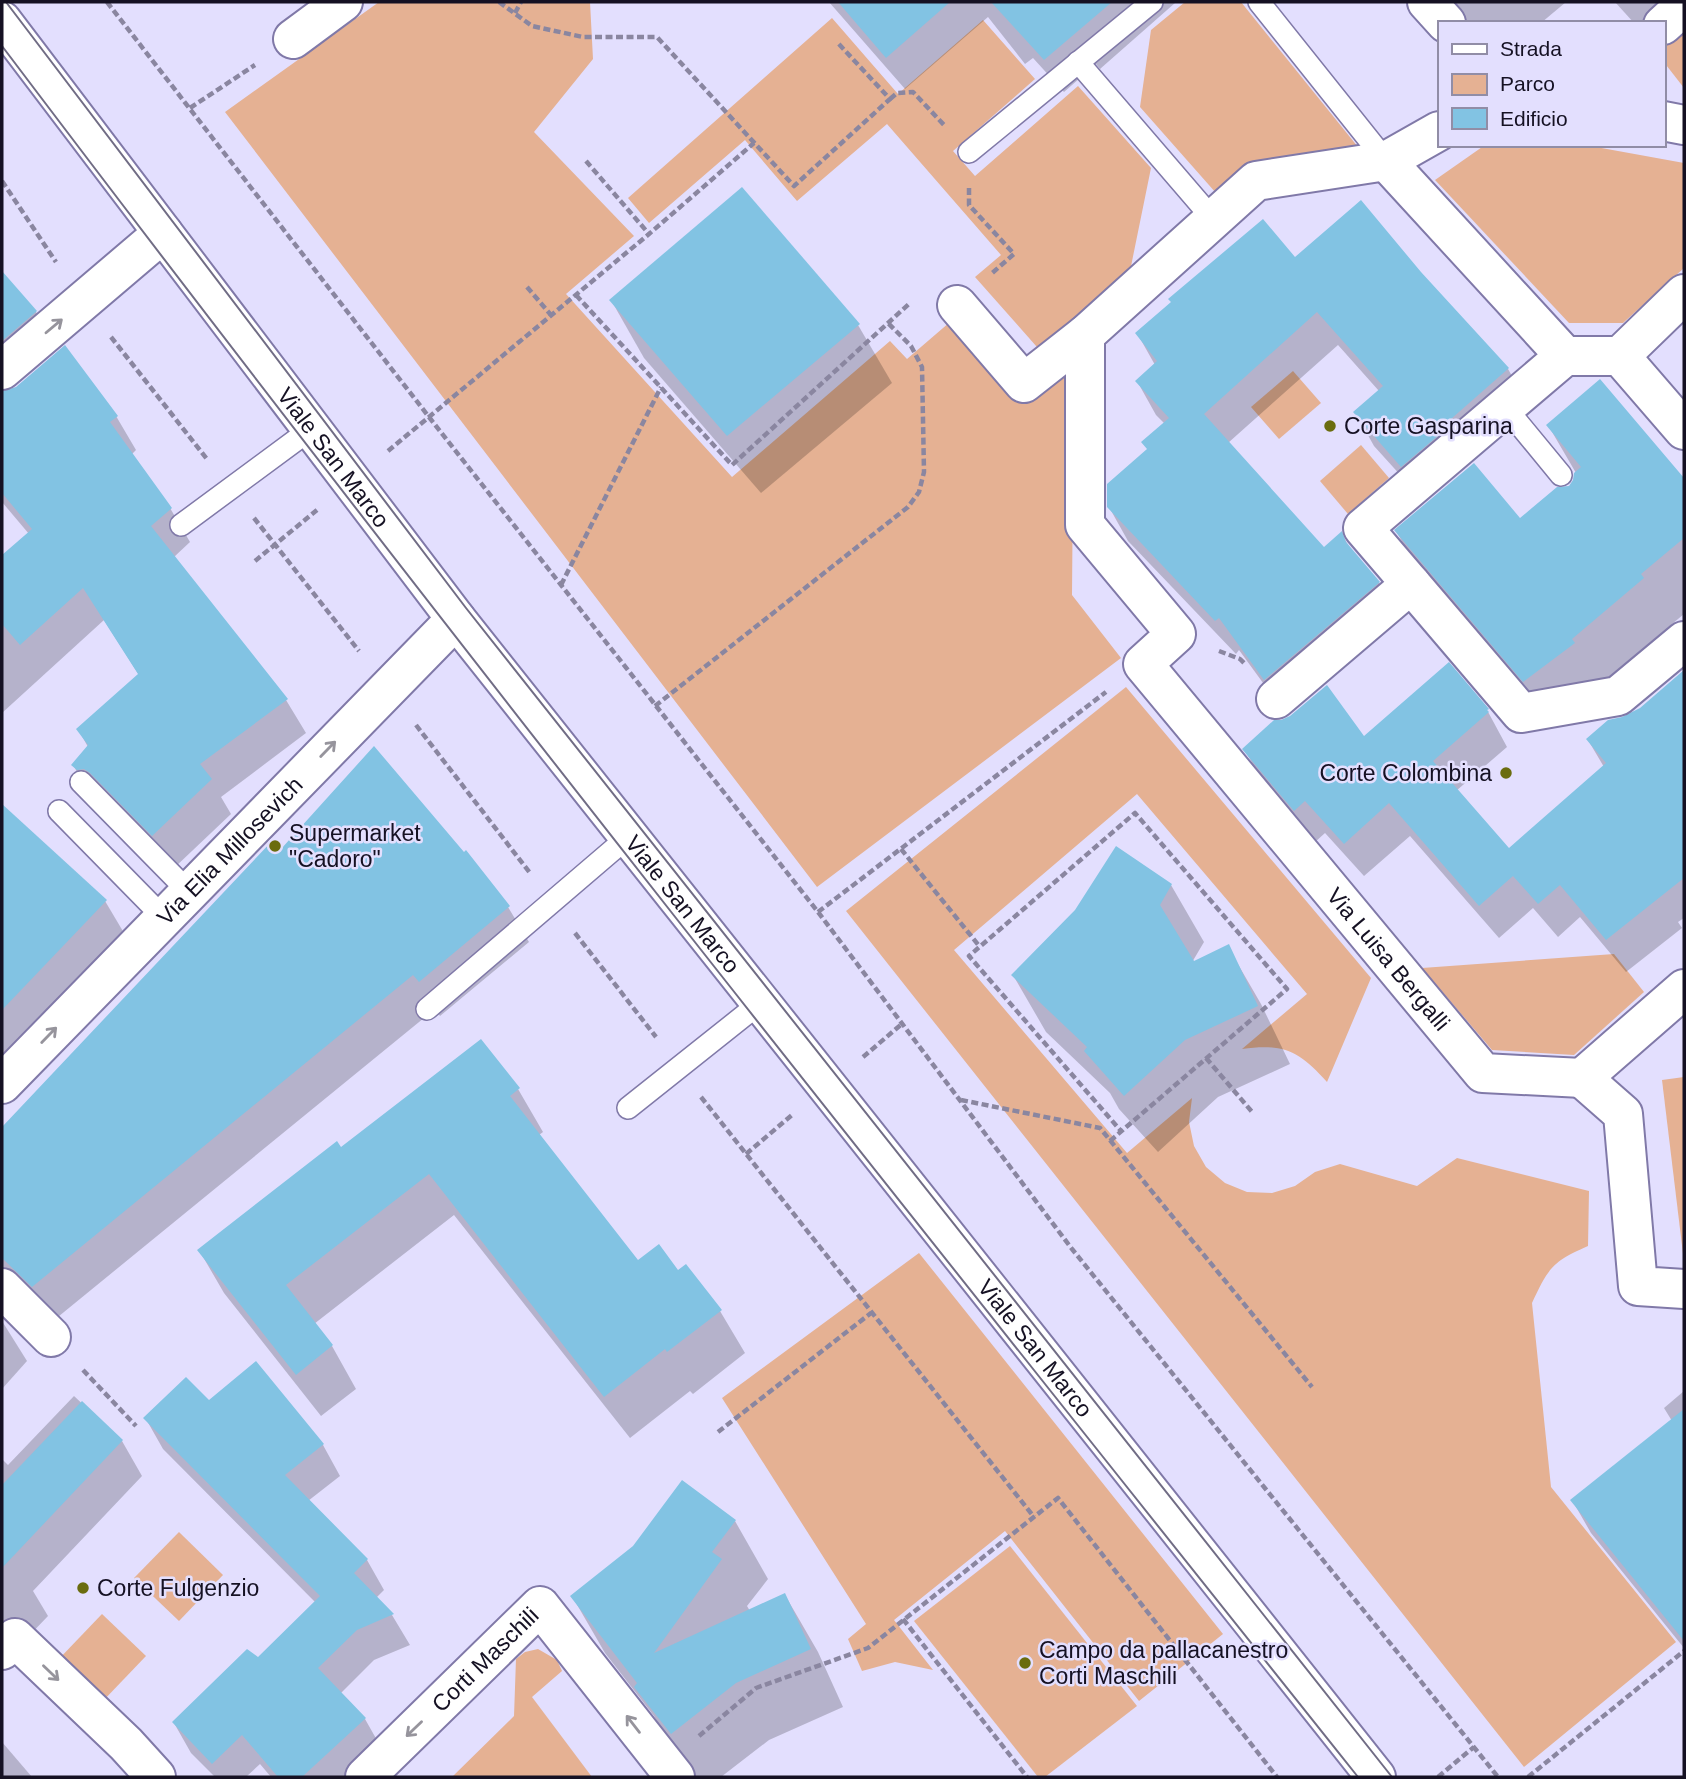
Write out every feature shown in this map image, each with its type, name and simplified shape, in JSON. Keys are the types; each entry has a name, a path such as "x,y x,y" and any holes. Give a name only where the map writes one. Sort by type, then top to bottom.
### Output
{"street":[{"path":"293,39 343,2"},
{"path":"1427,2 1444,21"},
{"path":"1665,23 1684,6"},
{"name":"Viale San Marco","path":"2,21 456,619 1376,1777"},
{"path":"1665,121 1684,125"},
{"path":"957,305 1024,383 1085,335 1256,181 1386,161 1438,132"},
{"path":"1386,161 1565,356"},
{"path":"2,370 163,233"},
{"path":"1684,294 1620,356 1565,356 1363,527 1521,713 1618,696 1684,641"},
{"path":"1085,335 1085,525 1176,634 1143,664"},
{"path":"1620,356 1684,430"},
{"path":"1276,699 1411,584"},
{"name":"Via Elia Millosevich","path":"2,1084 456,619"},
{"name":"Via Luisa Bergalli","path":"1143,664 1483,1073 1582,1078"},
{"path":"1683,991 1582,1078 1623,1114 1638,1286 1684,1289"},
{"path":"2,1287 51,1337"},
{"name":"Corti Maschili","path":"365,1777 540,1606 670,1771"},
{"path":"2,1650 15,1638 126,1744 156,1777"}],"lane":[{"path":"969,152 1152,2"},
{"path":"1259,2 1386,161"},
{"path":"1078,62 1213,219"},
{"path":"1506,407 1561,475"},
{"path":"181,525 311,429"},
{"path":"81,782 176,905"},
{"path":"59,811 176,905"},
{"path":"427,1009 628,837"},
{"path":"628,1108 760,1003"}],"path":[{"path":"107,2 818,912 1072,1249 1498,1777"},
{"path":"499,2 532,26 583,37 657,37 794,186 897,93 913,92 969,152 969,205 1014,254 911,346"},
{"path":"515,13 521,2"},
{"path":"190,108 293,39"},
{"path":"837,42 890,99"},
{"path":"255,561 649,234 754,143"},
{"path":"586,161 649,234"},
{"path":"2,181 83,301 388,688 679,1068 1034,1517"},
{"path":"527,287 551,315"},
{"path":"576,295 732,465 916,297"},
{"path":"655,706 908,507 919,492 924,472 922,367 911,346 888,323"},
{"path":"561,585 661,387"},
{"path":"1176,634 1240,659 1276,699"},
{"path":"818,912 1143,664"},
{"path":"1110,1141 1287,989 1135,813 969,956 1121,1131"},
{"path":"901,849 980,947"},
{"path":"1206,1058 1253,1113"},
{"path":"960,1100 1100,1128 1312,1387"},
{"path":"718,1432 872,1313"},
{"path":"51,1337 136,1426"},
{"path":"670,1771 756,1688 868,1648 1058,1498 1277,1777"},
{"path":"903,1619 1027,1777"},
{"path":"1528,1777 1684,1651"},
{"path":"1438,1777 1474,1747"}],"green space":[{"path":"379,2 590,2 593,59 534,132 634,236 566,294 732,477 890,341 907,359 950,322 1025,401 1074,356 1072,595 1121,658 817,887 225,112"},
{"path":"1185,2 1241,2 1358,147 1253,162 1216,193 1140,107 1151,30"},
{"path":"832,18 898,94 983,20 1035,79 953,151 975,176 1078,86 1151,168 1128,281 1044,355 975,277 1001,255 887,124 797,201 745,140 649,223 628,198"},
{"path":"1684,29 1684,88 1665,64 1665,43"},
{"path":"1482,147 1596,147 1684,163 1684,268 1623,323 1569,323 1435,180"},
{"path":"1293,371 1321,403 1279,439 1251,407"},
{"path":"1361,445 1389,478 1348,514 1320,481"},
{"path":"1126,687 1371,978 1327,1082 1308,1063 1289,1052 1269,1047 1242,1049 1307,994 1137,794 954,950 1127,1153 1192,1098 1189,1122 1194,1146 1206,1167 1225,1183 1247,1192 1272,1193 1295,1186 1315,1172 1340,1164 1417,1186 1457,1158 1589,1191 1588,1246 1553,1267 1532,1303 1551,1487 1676,1642 1524,1767 846,911"},
{"path":"1614,954 1644,992 1574,1055 1492,1050 1422,968"},
{"path":"1684,1077 1684,1262 1662,1080"},
{"path":"919,1253 1223,1634 1139,1701 1005,1531 894,1620 933,1670 895,1662 862,1671 848,1639 866,1624 722,1398"},
{"path":"179,1532 223,1575 179,1621 134,1578"},
{"name":"Campo da pallacanestro Corti Maschili","path":"1010,1546 1137,1706 1045,1777 1038,1777 914,1621"},
{"path":"102,1614 146,1656 101,1703 57,1661"},
{"path":"538,1649 557,1660 562,1671 532,1697 592,1777 452,1777 514,1716 516,1659 525,1652"}],"building":[{"path":"838,2 950,2 886,58"},
{"path":"991,2 1112,2 1044,60"},
{"path":"742,187 860,324 727,436 609,300"},
{"path":"1361,200 1421,272 1509,368 1443,426 1446,429 1401,467 1353,412 1383,386 1317,312 1204,414 1324,547 1342,531 1346,542 1380,582 1264,680 1219,618 1215,621 1107,507 1107,484 1147,449 1141,442 1169,418 1135,381 1157,361 1135,333 1171,302 1168,299 1263,219 1295,257"},
{"path":"2,271 37,311 2,341"},
{"path":"65,345 118,416 110,422 172,508 151,526 288,699 200,764 212,779 152,836 90,773 84,769 77,770 71,765 88,745 76,729 138,674 83,588 20,645 2,624 2,555 32,529 2,493 2,391 16,387"},
{"path":"1600,379 1684,478 1684,538 1641,574 1644,578 1572,639 1575,643 1523,682 1394,530 1474,463 1520,518 1557,487 1569,486 1574,473 1581,467 1546,425"},
{"path":"1449,662 1489,712 1433,761 1509,848 1606,763 1586,739 1608,720 1622,717 1640,708 1684,670 1684,878 1606,940 1560,885 1538,904 1513,876 1479,906 1389,803 1344,844 1305,801 1294,811 1242,749 1274,720 1290,716 1327,685 1364,736"},
{"path":"374,746 464,852 466,850 510,906 419,982 413,975 32,1287 2,1258 2,1127 273,840 281,849"},
{"path":"2,804 107,900 2,1010"},
{"path":"1116,846 1172,884 1160,905 1194,961 1229,944 1258,1006 1185,1040 1124,1096 1084,1051 1087,1047 1011,975 1075,910"},
{"path":"481,1039 520,1088 510,1096 638,1260 659,1244 678,1270 686,1264 722,1310 667,1352 665,1349 604,1397 429,1174 286,1285 333,1345 296,1375 197,1250 337,1141 341,1147"},
{"path":"256,1361 324,1444 285,1475 368,1559 354,1573 394,1614 357,1630 318,1668 366,1718 302,1777 278,1777 242,1735 212,1764 172,1722 247,1649 258,1657 320,1596 143,1418 186,1377 209,1400"},
{"path":"82,1401 123,1440 2,1568 2,1485"},
{"path":"1684,1409 1684,1641 1570,1500"},
{"path":"682,1480 736,1520 712,1552 722,1559 654,1653 785,1593 811,1649 736,1683 671,1734 634,1687 637,1683 570,1596 633,1546"}],"tram line":[{"path":"6,2 466,608 1392,1777"},
{"path":"2,46 505,700 1358,1777"}],"place":[{"name":"Corte Gasparina","path":"1330,426"},
{"name":"Corte Colombina","path":"1506,773"},
{"name":"Supermarket \"Cadoro\"","path":"275,846"},
{"name":"Corte Fulgenzio","path":"83,1588"},
{"name":"Campo da pallacanestro Corti Maschili","path":"1025,1663"}]}
